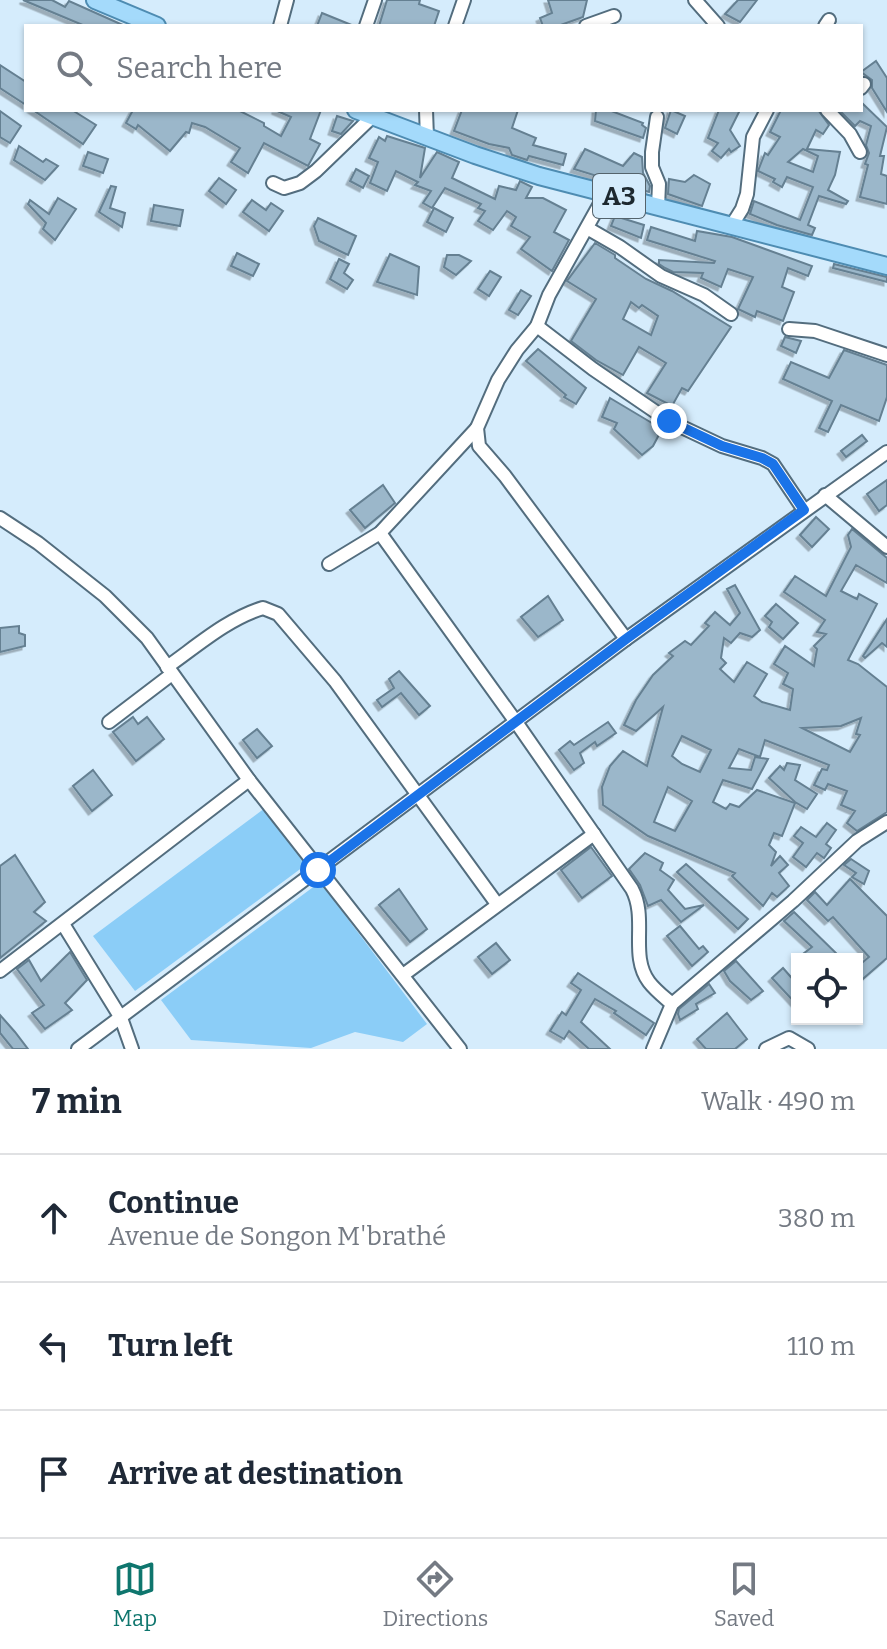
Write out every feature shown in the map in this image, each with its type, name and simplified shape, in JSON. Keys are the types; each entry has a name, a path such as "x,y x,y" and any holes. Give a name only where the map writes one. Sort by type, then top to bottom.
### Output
{"main road":[{"path":"95,0 152,24"},
{"name":"A3","path":"362,112 539,176 887,266"}],"street":[{"path":"281,24 287,0"},
{"path":"367,24 375,0"},
{"path":"456,24 464,0"},
{"path":"695,0 716,24"},
{"path":"592,24 614,16"},
{"path":"426,112 427,138"},
{"path":"732,225 747,194 753,137 766,112"},
{"path":"835,113 860,152"},
{"path":"273,183 284,188 300,183 373,116"},
{"path":"657,117 652,167 659,184 658,207"},
{"path":"329,564 380,533 477,428 498,380 537,326 549,295 606,193"},
{"path":"587,228 661,276 704,295 731,314"},
{"path":"537,326 669,421 722,446 773,464 804,510"},
{"path":"789,329 815,331 887,355"},
{"path":"477,428 479,446 505,476 626,639"},
{"path":"78,1049 626,639 887,452"},
{"path":"825,495 886,542"},
{"path":"0,518 38,543 128,617 318,870 460,1049"},
{"path":"380,533 516,722 638,901 642,968 649,981 672,1004"},
{"path":"109,722 170,670 241,617 263,608 270,609 278,614 327,670 497,904"},
{"path":"0,971 249,780"},
{"path":"653,1049 672,1004 793,901 857,841 887,822"},
{"path":"403,975 594,834"},
{"path":"63,924 121,1018 132,1049"},
{"path":"766,1049 789,1038 808,1049"}],"shaded area":[{"path":"265,808 307,864 135,991 93,936"},
{"path":"320,882 427,1024 403,1042 355,1032 311,1048 191,1040 161,1000"}],"building":[{"path":"23,0 52,0 65,7 69,1 121,24 80,24"},
{"path":"387,0 420,0 419,4 439,11 435,24 380,24"},
{"path":"548,0 587,0 583,17 564,24 542,24 540,18 552,13"},
{"path":"738,0 757,0 740,22 725,14"},
{"path":"322,13 349,24 318,24"},
{"path":"876,61 887,78 887,112 872,88 872,80 863,71"},
{"path":"0,65 24,81 24,104 0,88"},
{"path":"863,104 887,127 880,156 884,156 881,174 887,176 887,204 860,197 868,165 865,164 869,153 866,145 871,126 860,121 855,126 841,112 863,112"},
{"path":"0,111 21,126 10,143 0,137"},
{"path":"36,112 75,112 96,125 83,144"},
{"path":"132,112 242,112 281,136 291,117 280,112 320,112 310,139 320,144 308,166 264,143 248,173 231,162 240,148 205,127 192,123 189,133 186,132 170,151 138,125 136,129 126,123"},
{"path":"461,112 517,112 512,128 536,138 533,145 566,154 563,165 529,156 527,160 512,155 509,148 454,131"},
{"path":"596,112 614,112 643,123 646,128 643,138 595,121"},
{"path":"670,112 685,116 677,134 665,128"},
{"path":"718,112 739,112 730,130 740,146 731,152 729,149 721,158 712,151 718,143 708,138"},
{"path":"780,112 819,112 829,125 823,134 816,130 807,149 840,152 828,190 848,201 846,204 819,196 808,225 815,228 812,235 750,214 754,201 800,220 813,187 787,177 782,187 773,182 775,179 758,171 765,153 768,155 780,137 770,132","holes":["803,149 818,156 813,172 788,162"]},
{"path":"337,116 353,121 341,134 332,131"},
{"path":"387,136 425,148 420,178 437,152 459,162 452,178 495,199 499,186 516,190 520,181 532,187 526,198 543,198 566,210 554,232 569,240 552,271 521,249 530,237 511,226 516,217 507,211 493,230 478,221 485,211 478,208 481,204 445,188 432,208 423,203 431,191 415,185 418,182 396,171 387,191 370,183 378,162 369,158 379,137 385,141"},
{"path":"19,146 43,162 46,159 58,166 45,180 14,160"},
{"path":"585,149 623,166 634,153 642,157 649,192 574,169"},
{"path":"88,152 108,159 103,173 83,166"},
{"path":"356,169 369,176 363,188 350,181"},
{"path":"694,175 710,184 702,206 668,194 669,179 685,182"},
{"path":"219,178 236,190 226,204 209,191"},
{"path":"111,186 116,187 110,208 125,213 122,227 99,212"},
{"path":"58,198 76,209 55,240 43,229 46,223 28,204 30,200 49,214"},
{"path":"252,200 266,210 271,203 283,211 269,231 243,212"},
{"path":"154,205 183,210 180,226 151,221"},
{"path":"434,208 453,218 446,232 427,222"},
{"path":"615,216 644,225 641,238 611,226"},
{"path":"318,218 356,236 348,255 319,241 314,226"},
{"path":"651,227 695,241 697,231 732,237 812,266 808,276 788,268 782,287 794,292 783,321 757,311 755,317 738,309 753,277 728,269 721,287 701,278 703,273 673,272 659,264 659,260 715,261 647,240"},
{"path":"595,243 646,279 731,327 688,391 682,388 672,406 647,393 666,363 639,347 623,375 571,341 596,299 567,281","holes":["631,302 639,308 642,305 658,316 651,335 623,319"]},
{"path":"237,253 259,264 253,276 231,266"},
{"path":"390,254 419,267 417,295 377,282"},
{"path":"447,255 459,255 471,261 456,275 444,267"},
{"path":"339,259 349,264 344,273 353,280 347,289 330,279"},
{"path":"834,264 887,277 887,282 833,268"},
{"path":"490,271 501,277 489,296 478,289"},
{"path":"521,290 531,296 518,315 509,310"},
{"path":"785,337 801,341 796,353 781,346"},
{"path":"538,349 586,388 576,404 564,397 566,395 526,361"},
{"path":"844,350 887,365 887,397 879,421 841,405 828,432 819,428 832,401 783,379 791,362 829,378"},
{"path":"610,398 662,429 653,446 642,455 614,429 617,423 602,417"},
{"path":"862,435 867,441 846,457 841,451"},
{"path":"887,480 887,505 879,511 867,494"},
{"path":"383,485 395,503 365,528 350,510"},
{"path":"816,517 829,529 812,547 800,535"},
{"path":"852,529 887,558 887,583 856,565 841,591 857,599 859,594 877,604 848,660 858,664 887,687 887,812 857,831 847,823 855,811 841,805 847,791 828,784 825,790 814,785 822,769 827,770 829,765 765,740 760,757 739,749 729,768 751,770 755,757 768,759 752,789 723,780 713,802 726,809 730,804 739,807 757,790 795,803 782,836 774,833 769,845 776,852 771,866 780,856 788,865 779,873 789,886 777,897 772,893 763,906 732,876 735,873 648,836 603,805 602,787 610,766 623,751 647,766 663,707 636,731 624,725 636,700 653,675 673,656 669,653 685,641 691,645 709,626 705,623 715,612 730,625 740,613 727,589 735,585 760,630 752,637 740,633 731,643 724,638 721,658 726,663 720,669 734,682 747,662 767,674 754,696 762,702 790,710 793,689 783,684 788,673 774,664 785,646 814,666 817,649 814,646 826,634 817,632 825,620 784,592 795,576 826,596 851,547 848,535","holes":["861,718 856,734 860,735 850,752 802,728 841,726","682,736 711,750 700,772 672,756","668,787 692,801 675,831 654,822"]},
{"path":"548,596 563,620 538,637 521,617"},
{"path":"776,604 798,623 783,639 769,627 772,622 765,616"},
{"path":"887,619 887,647 882,643 865,658 863,656"},
{"path":"19,626 19,633 25,635 25,646 0,652 0,628"},
{"path":"399,671 430,706 419,715 401,693 382,707 377,700 394,688 389,679"},
{"path":"133,717 138,724 147,717 164,739 136,761 113,732"},
{"path":"608,722 616,733 580,753 584,763 574,770 559,750 570,741 574,745"},
{"path":"257,729 272,746 257,758 243,740"},
{"path":"787,763 800,765 795,780 817,794 807,809 769,778 780,766 784,770"},
{"path":"93,770 112,795 92,811 73,786"},
{"path":"827,823 836,830 826,844 831,848 824,858 817,853 806,867 793,857 803,843 794,836 801,827 816,837"},
{"path":"591,847 612,876 582,898 561,870"},
{"path":"645,853 663,863 660,870 674,880 668,890 685,909 704,905 681,922 661,900 648,906 640,885 629,869"},
{"path":"15,855 45,902 34,912 46,921 0,958 0,866"},
{"path":"851,859 869,871 864,884 852,877 856,873 844,865"},
{"path":"686,864 748,919 738,929 677,872"},
{"path":"850,879 887,916 887,958 863,979 863,962 869,957 833,917 828,921 807,900 815,892 827,905"},
{"path":"399,889 427,929 410,942 379,905"},
{"path":"794,912 836,953 804,953 812,947 784,921"},
{"path":"680,926 699,949 703,946 708,952 692,966 667,936"},
{"path":"496,943 510,960 492,974 478,957"},
{"path":"70,952 87,980 65,1003 72,1010 45,1029 32,1013 44,1005 17,969 29,960 41,981"},
{"path":"736,961 763,991 751,1000 730,981 724,971"},
{"path":"783,968 791,977 791,999 772,978"},
{"path":"578,973 654,1023 646,1035 595,999 581,1022 610,1049 589,1049 569,1031 564,1039 550,1031 562,1012 566,1015 581,990 571,983"},
{"path":"709,984 715,993 696,1004 698,1009 680,1020 679,1009"},
{"path":"727,1013 747,1039 735,1049 706,1049 697,1039"},
{"path":"0,1015 28,1049 13,1049 0,1033"}],"route":[{"path":"318,870 804,510 773,464 722,446 669,421"}]}
